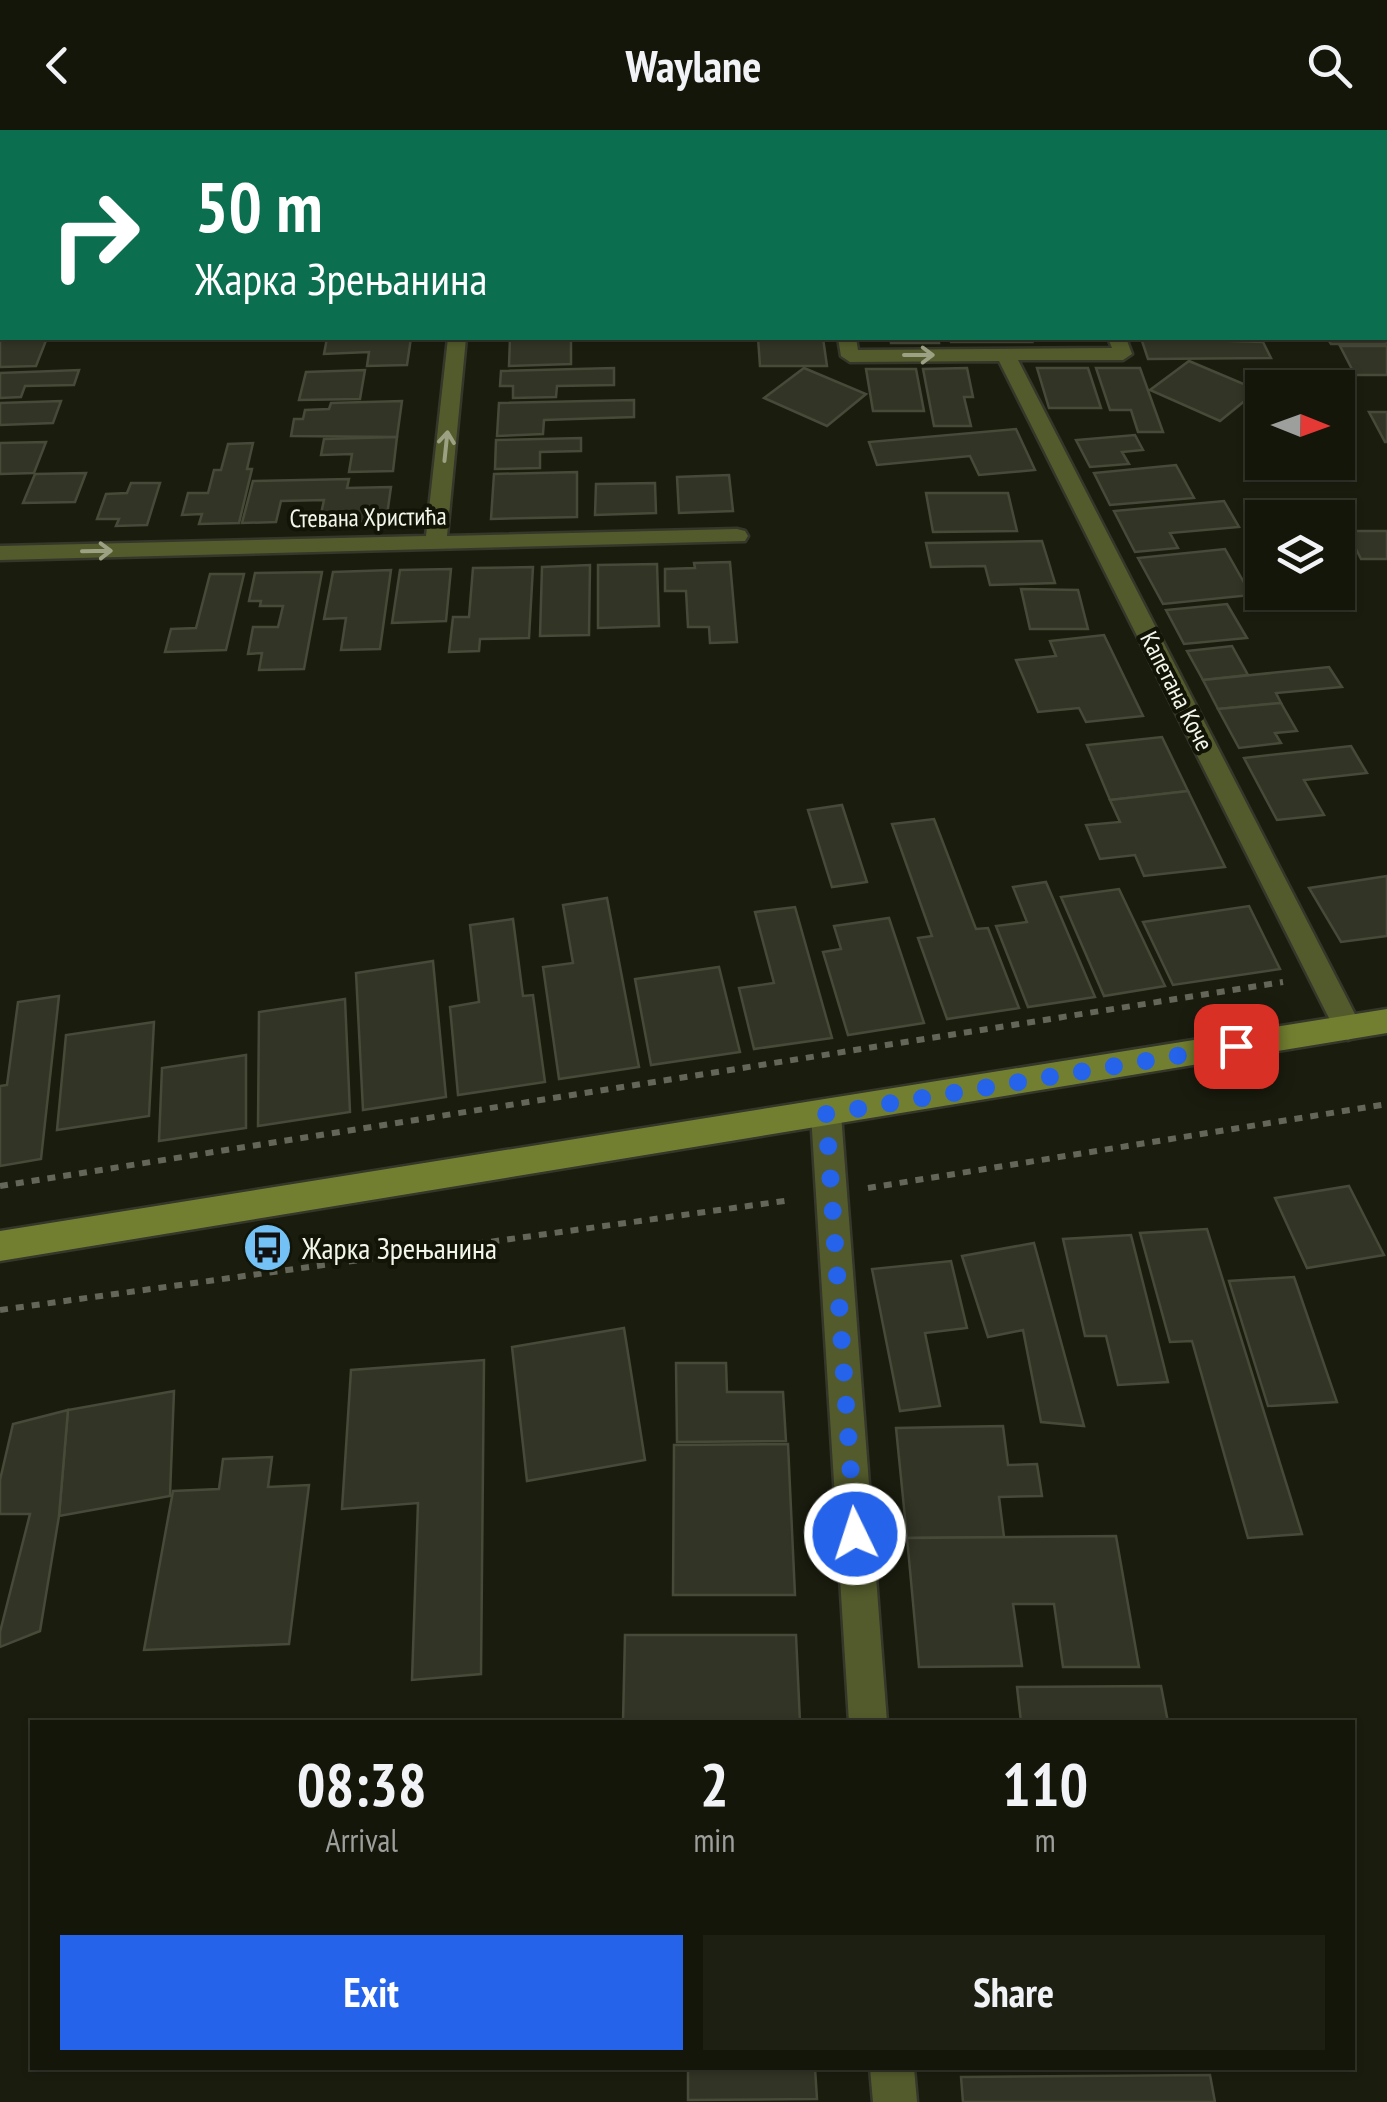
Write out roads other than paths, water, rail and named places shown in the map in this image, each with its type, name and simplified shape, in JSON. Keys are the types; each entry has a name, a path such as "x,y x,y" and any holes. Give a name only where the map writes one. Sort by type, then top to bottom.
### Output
{"main road":[{"path":"0,1246 1387,1021"}],"street":[{"path":"436,544 457,340"},
{"path":"848,340 850,356 1123,354 1118,340"},
{"name":"Капетана Коче","path":"1006,355 1348,1028"},
{"name":"Стевана Христића","path":"0,553 737,536"},
{"path":"826,1114 868,1720"},
{"path":"892,2070 895,2102"}],"place":[{"name":"Жарка Зрењанина","path":"267,1247"}]}
